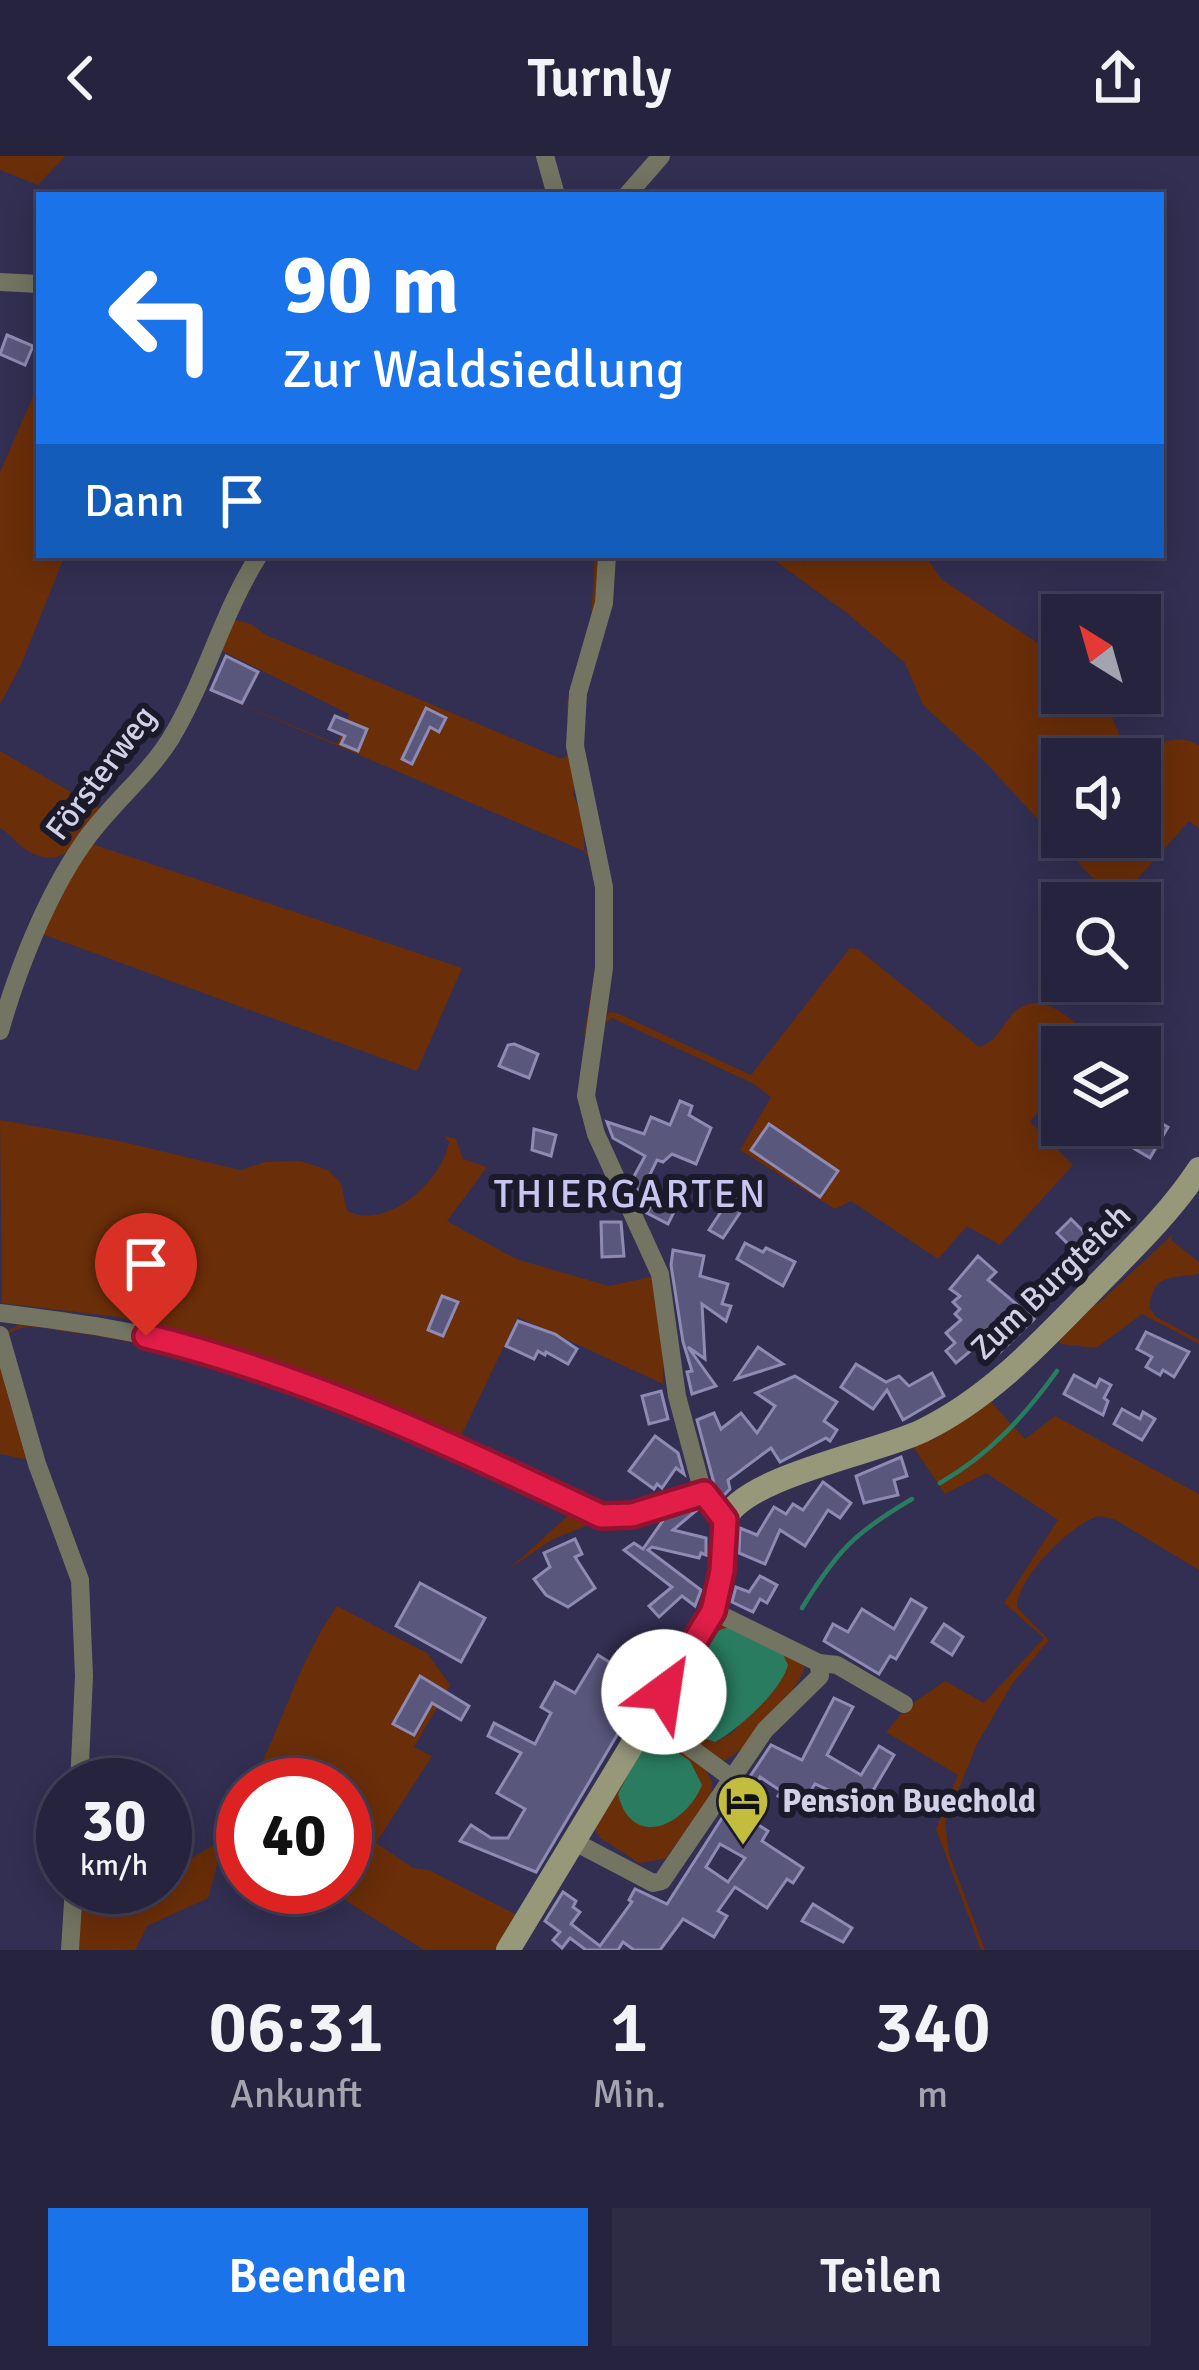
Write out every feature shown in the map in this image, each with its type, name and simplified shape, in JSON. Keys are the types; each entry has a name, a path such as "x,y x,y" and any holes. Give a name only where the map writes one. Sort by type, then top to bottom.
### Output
{"street":[{"path":"545,156 555,192"},
{"path":"631,192 662,156"},
{"path":"0,282 36,284"},
{"name":"Försterweg","path":"0,1031 22,963 68,870 82,845 170,741 257,558"},
{"path":"508,1950 713,1611 722,1571 725,1520 704,1493 677,1396 660,1274 608,1163 586,1096 604,968 604,887 575,746 578,693 604,603 607,558"},
{"name":"Zum Burgteich","path":"725,1520 741,1502 766,1487 927,1429 992,1386 1034,1350 1168,1213 1199,1169"},
{"path":"0,1312 114,1328 255,1366 395,1420 601,1516 632,1515 704,1493"},
{"path":"0,1335 30,1443 80,1580 84,1676 80,1758"},
{"path":"713,1611 819,1663 837,1665 904,1704"},
{"path":"573,1841 653,1883 662,1880 765,1730 820,1676 819,1663"},
{"path":"646,1722 730,1777"},
{"path":"70,1950 72,1914"}],"shaded area":[{"path":"0,156 65,156 38,185 0,170"},
{"path":"36,390 36,558 64,558 0,704 0,472"},
{"path":"596,558 599,604 578,675 571,725 577,779 573,795 584,819 584,850 594,855 597,864 601,908 599,975 583,1040 600,914 593,868 584,851 207,690 198,695 173,740 128,797 173,739 200,687 337,744 349,714 218,649 231,619 562,759 569,753 567,704 591,620"},
{"path":"771,558 803,562 927,558 941,579 1041,645 1041,714 1111,714 1121,738 1041,738 1041,822 923,705 905,663"},
{"path":"1180,739 1199,745 1199,828 1189,821 1161,852 1161,743"},
{"path":"0,751 102,810 73,848 43,857 0,828"},
{"path":"89,843 462,968 417,1071 42,934"},
{"path":"1074,858 1156,858 1135,882 1096,882"},
{"path":"850,948 858,949 979,1047 992,1040 1019,1009 1031,1004 1056,1009 1078,1026 1041,1026 1041,1108 1030,1122 1041,1133 1041,1146 1054,1146 1073,1165 1000,1245 967,1226 938,1259 851,1201 835,1209 740,1150 771,1097 752,1083 612,1018 599,1027 610,1012 617,1013 751,1075"},
{"path":"0,1120 119,1141 240,1170 265,1162 300,1161 328,1170 341,1183 347,1211 363,1215 379,1214 411,1199 444,1157 449,1142 444,1136 456,1139 463,1159 487,1167 447,1221 516,1259 609,1286 650,1277 656,1283 663,1384 518,1317 458,1442 224,1347 119,1317 2,1303"},
{"path":"1172,1235 1171,1240 1199,1262 1199,1274 1159,1283 1150,1308 1199,1344 1142,1314 1096,1348 1061,1344 1058,1338 1089,1307"},
{"path":"20,1324 147,1342 297,1387 601,1519 624,1521 691,1499 616,1531 599,1521 553,1539 509,1569 572,1512 326,1404 199,1359 36,1327 20,1328 7,1336 7,1354 6,1332"},
{"path":"0,1356 10,1404 29,1460 0,1454"},
{"path":"989,1400 1025,1439 1055,1416 1199,1494 1199,1570 1114,1519 1098,1516 1060,1541 1026,1582 1017,1607 1049,1640 1012,1684 977,1744 945,1823 949,1854 985,1950 981,1950 936,1829 958,1775 886,1732 906,1708 945,1681 984,1703 1044,1638 1004,1603 1058,1520 986,1473 945,1494 912,1445 935,1439"},
{"path":"337,1606 427,1653 450,1685 414,1747 432,1756 376,1843 413,1868 429,1870 517,1915 497,1950 424,1950 367,1914 372,1914 372,1758 264,1758"},
{"path":"714,1626 746,1629 690,1733 715,1742 733,1732 777,1686 782,1652 805,1667 768,1721 742,1748 720,1762 679,1731 669,1701"},
{"path":"730,1627 782,1652 788,1665 758,1708 715,1742 690,1733 671,1708 671,1694 713,1632"},
{"path":"653,1734 664,1737 706,1770 712,1782 711,1797 665,1859 639,1863 599,1837 595,1829 627,1756"},
{"path":"655,1738 690,1761 702,1785 684,1811 659,1826 647,1827 625,1812 618,1794 644,1743"},
{"path":"216,1844 216,1869 208,1898 192,1905 192,1858"},
{"path":"74,1914 173,1914 147,1926 135,1950 72,1950"}],"building":[{"path":"7,335 33,346 25,365 0,354"},
{"path":"226,656 258,672 242,703 211,690"},
{"path":"426,708 446,718 439,732 430,727 412,764 402,759"},
{"path":"335,716 367,729 358,751 341,744 345,736 329,729"},
{"path":"508,1045 538,1054 529,1078 499,1066"},
{"path":"680,1101 692,1106 689,1115 711,1128 696,1164 672,1154 663,1162 657,1160 640,1195 632,1180 645,1156 613,1138 607,1122 644,1134 651,1117 670,1125"},
{"path":"769,1124 838,1171 820,1197 751,1150"},
{"path":"534,1129 556,1135 551,1156 532,1150"},
{"path":"1130,1146 1157,1146 1150,1158"},
{"path":"657,1193 678,1204 668,1224 647,1213"},
{"path":"732,1195 745,1205 723,1238 709,1230"},
{"path":"1071,1219 1086,1234 1092,1228 1103,1238 1104,1245 1086,1262 1057,1233"},
{"path":"601,1222 621,1222 624,1256 602,1257"},
{"path":"745,1243 795,1262 783,1286 737,1259"},
{"path":"673,1250 704,1256 700,1276 728,1284 722,1304 731,1306 726,1321 702,1304 705,1359 688,1347 716,1386 692,1394 687,1372 692,1371 671,1265"},
{"path":"978,1256 996,1272 988,1280 1034,1319 995,1357 981,1342 956,1363 946,1351 955,1343 946,1333 961,1320 953,1302 960,1296 950,1289"},
{"path":"442,1296 458,1302 443,1336 428,1330"},
{"path":"518,1321 555,1334 577,1349 568,1364 546,1352 538,1351 534,1359 506,1346"},
{"path":"1146,1332 1189,1352 1174,1377 1146,1367 1152,1357 1137,1349"},
{"path":"758,1347 783,1364 736,1379"},
{"path":"856,1364 886,1382 899,1376 909,1386 932,1373 944,1396 903,1420 887,1390 873,1409 841,1387"},
{"path":"1074,1375 1096,1387 1100,1379 1111,1385 1103,1415 1064,1394"},
{"path":"795,1376 837,1402 824,1421 837,1430 830,1441 826,1438 780,1462 771,1448 728,1480 730,1489 723,1496 715,1487 697,1420 714,1413 721,1429 741,1413 757,1433 775,1406 756,1393"},
{"path":"661,1391 668,1419 649,1424 642,1396"},
{"path":"1122,1409 1140,1419 1143,1412 1155,1419 1142,1440 1114,1424"},
{"path":"655,1436 678,1453 684,1474 676,1468 662,1488 657,1484 654,1489 629,1471"},
{"path":"901,1457 907,1476 894,1480 898,1495 864,1503 856,1476"},
{"path":"823,1482 851,1503 840,1518 828,1510 805,1546 780,1530 765,1564 739,1553 740,1528 757,1535 774,1507 786,1514 793,1504 803,1510"},
{"path":"698,1509 673,1530 706,1538 706,1555 648,1550 701,1590 695,1606 682,1596 659,1617 649,1606 672,1587 624,1550 634,1543 643,1549 664,1519"},
{"path":"575,1539 582,1554 575,1557 595,1588 568,1607 546,1595 534,1579 550,1567 544,1553"},
{"path":"760,1576 777,1585 767,1603 760,1599 753,1612 732,1602 736,1587 749,1592"},
{"path":"420,1583 485,1618 461,1662 396,1626"},
{"path":"911,1599 926,1608 896,1659 890,1656 879,1674 824,1641 833,1624 848,1632 862,1609 894,1629"},
{"path":"944,1624 963,1637 952,1655 932,1642"},
{"path":"598,1655 614,1665 621,1655 652,1676 536,1872 460,1841 471,1825 491,1838 508,1838 525,1809 497,1793 521,1753 488,1736 494,1723 535,1744 551,1713 541,1707 555,1682 575,1693"},
{"path":"420,1676 469,1706 461,1720 432,1703 414,1735 393,1724"},
{"path":"834,1698 853,1707 827,1755 861,1775 879,1746 894,1755 868,1799 851,1789 846,1798 815,1784 799,1809 760,1777 747,1798 739,1793 771,1745 802,1760"},
{"path":"724,1815 744,1827 749,1819 768,1831 762,1841 803,1868 793,1883 787,1879 767,1908 735,1887 718,1911 727,1916 714,1937 683,1919 660,1950 634,1950 623,1942 618,1950 586,1950 570,1938 562,1948 553,1940 560,1932 545,1921 563,1892 576,1901 573,1907 580,1912 571,1924 600,1946 632,1902 635,1889 667,1904","holes":["720,1844 745,1858 728,1882 706,1867"]},
{"path":"813,1904 852,1928 843,1942 802,1921"}],"waterway":[{"path":"940,1483 1005,1433 1057,1371"},
{"path":"802,1608 848,1545 912,1499"}],"place":[{"name":"Pension Buechold","path":"743,1847"}],"district":[{"name":"THIERGARTEN","path":"631,1194"}],"route":[{"path":"146,1336 210,1351 395,1420 601,1516 632,1515 704,1493 725,1520 722,1571 713,1611 664,1692"}]}
